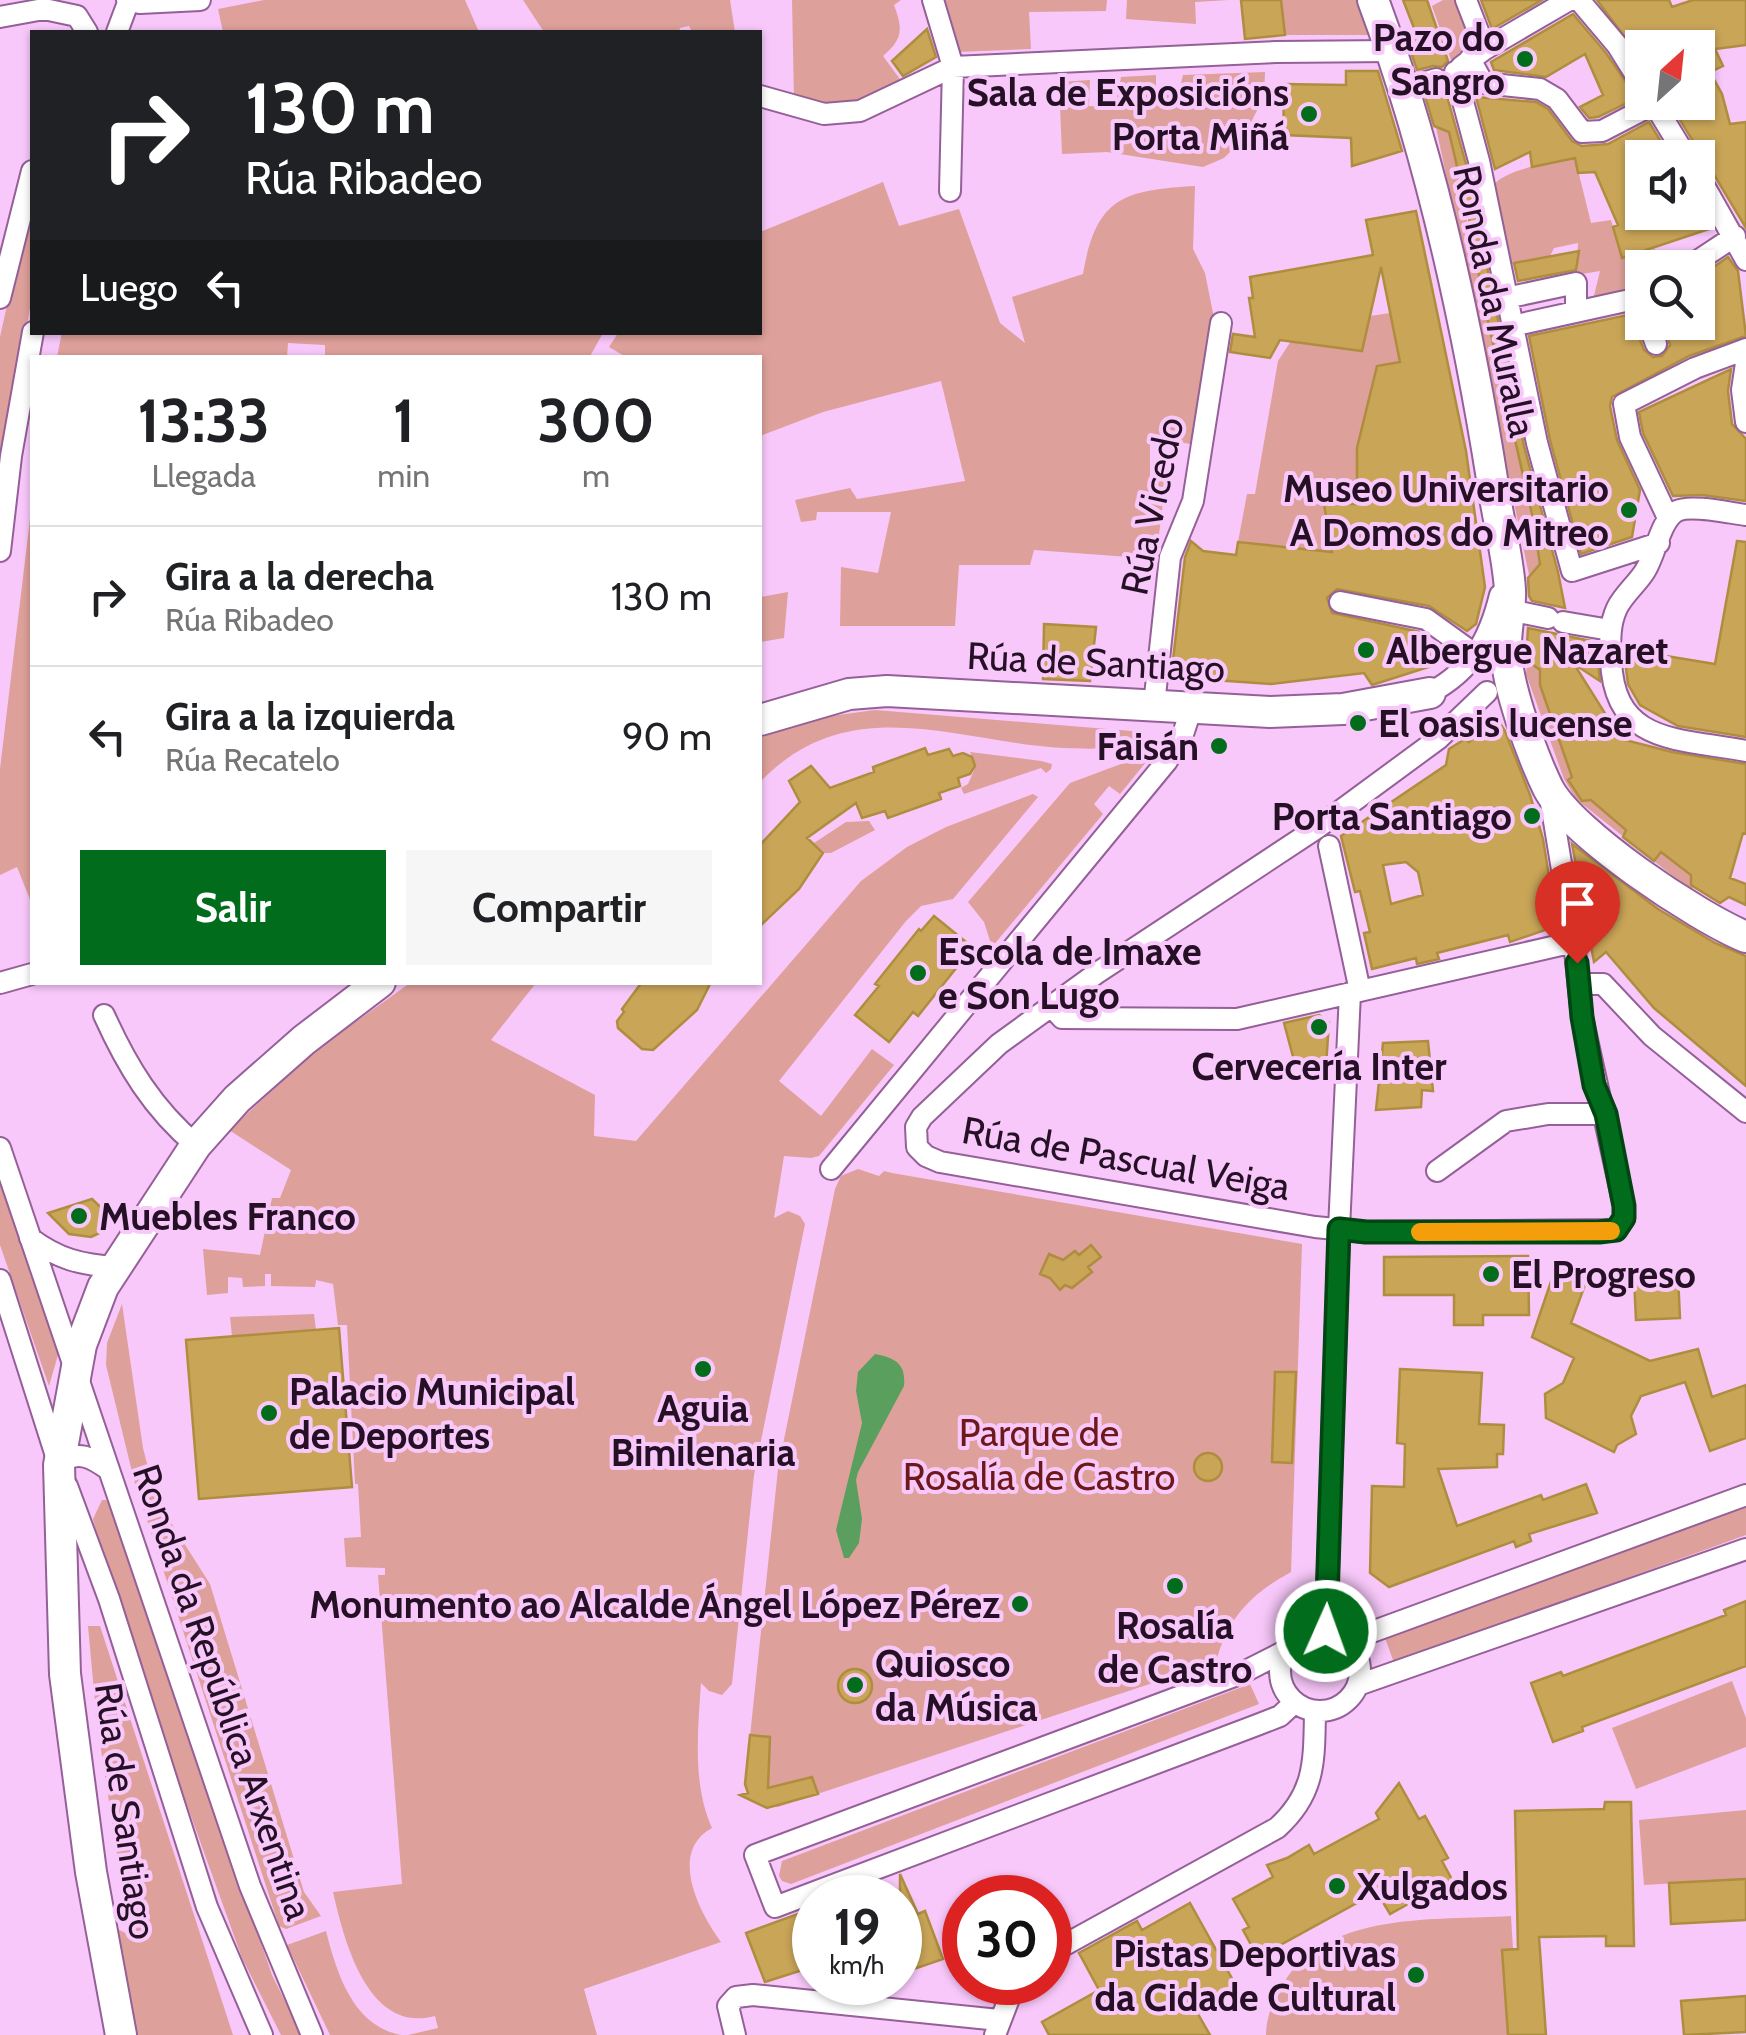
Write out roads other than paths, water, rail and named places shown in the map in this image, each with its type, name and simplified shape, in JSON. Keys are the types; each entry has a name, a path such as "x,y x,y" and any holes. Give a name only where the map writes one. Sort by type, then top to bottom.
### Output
{"street":[{"path":"117,30 128,1 200,0"},
{"path":"933,0 953,67 950,191"},
{"name":"Ronda da Muralla","path":"1373,0 1405,88 1435,200 1472,374 1510,590 1500,694 1547,786 1571,817 1681,903 1746,937"},
{"path":"1466,0 1460,67 1537,443 1572,571 1660,543"},
{"path":"1405,88 1460,67 1569,0"},
{"path":"1579,0 1625,59"},
{"path":"0,18 44,9 80,20"},
{"path":"762,97 824,114 860,111 953,67 1276,52 1392,51"},
{"path":"1460,67 1484,83 1540,89 1557,99 1582,132 1602,131 1625,119"},
{"path":"0,298 30,179"},
{"path":"1715,203 1746,260"},
{"path":"1714,250 1735,236"},
{"path":"1506,298 1576,283 1576,312"},
{"path":"1512,326 1625,303"},
{"name":"Rúa Vicedo","path":"1154,705 1170,557 1193,501 1221,323"},
{"path":"0,551 2,502 33,335"},
{"path":"1655,340 1656,344"},
{"path":"1677,513 1630,437 1624,404 1695,368 1746,349"},
{"path":"1746,363 1742,390 1746,422"},
{"path":"1677,513 1645,571 1618,606 1610,630 1613,689 1619,705 1635,723 1677,738 1746,750"},
{"path":"1677,513 1746,515"},
{"name":"Rúa de Santiago","path":"1430,693 1465,670 1476,654 1495,615 1506,568"},
{"path":"1340,602 1426,619 1476,654"},
{"path":"1509,610 1610,630"},
{"name":"Rúa de Santiago","path":"762,719 849,694 888,691 1308,712 1430,693 1500,694"},
{"path":"1430,693 1440,722 1438,739"},
{"path":"1500,694 1317,828 1052,1006 1062,1018 1238,1019 1574,942"},
{"path":"831,1170 1167,761 1183,734 1192,707"},
{"path":"1437,1171 1506,1121 1548,1114 1606,1114 1594,1085 1547,786"},
{"path":"1326,1631 1339,1229 1355,992 1330,846"},
{"path":"0,982 30,974"},
{"path":"1580,984 1602,984 1652,1036 1746,1112"},
{"name":"Rúa de Santiago","path":"121,2035 91,1872 68,1709 59,1465 76,1369 91,1315 116,1267 196,1145 237,1098 376,985"},
{"name":"Rúa de Pascual Veiga","path":"1052,1006 999,1044 922,1117 915,1137 917,1147 940,1162 1339,1229 1616,1230 1624,1218 1624,1206 1606,1114"},
{"path":"104,1015 124,1058 155,1105 196,1145"},
{"name":"Ronda da República Arxentina","path":"0,1148 250,1886 312,2035"},
{"path":"29,1237 67,1260 87,1266 116,1267"},
{"name":"Ronda da República Arxentina","path":"0,1280 59,1465 109,1600 207,1907 262,2035"},
{"path":"59,1465 66,1458 81,1455 110,1470"},
{"path":"1347,1641 1746,1495"},
{"path":"1358,1685 1746,1549"},
{"path":"63,1596 72,1583 84,1580 109,1600"},
{"path":"1285,1650 1279,1672 1294,1703 1315,1712 1336,1708 1353,1694 1360,1666 1347,1641 1326,1631 1304,1634 1285,1650 1240,1674 755,1854 775,1907 1280,1716 1294,1703"},
{"path":"1072,1941 1277,1828 1294,1813 1306,1793 1313,1767 1315,1712"},
{"path":"735,2035 728,2006 736,1997 753,1994 997,2027"}],"place":[{"name":"Pazo do Sangro","path":"1525,59"},
{"name":"Sala de Exposicións Porta Miñá","path":"1309,114"},
{"name":"Museo Universitario A Domos do Mitreo","path":"1629,510"},
{"name":"Albergue Nazaret","path":"1366,650"},
{"name":"El oasis lucense","path":"1358,723"},
{"name":"Faisán","path":"1219,746"},
{"name":"Porta Santiago","path":"1532,816"},
{"name":"Escola de Imaxe e Son Lugo","path":"918,973"},
{"name":"Cervecería Inter","path":"1319,1027"},
{"name":"Muebles Franco","path":"79,1216"},
{"name":"El Progreso","path":"1491,1274"},
{"name":"Aguia Bimilenaria","path":"703,1369"},
{"name":"Palacio Municipal de Deportes","path":"269,1413"},
{"name":"Rosalía de Castro","path":"1175,1586"},
{"name":"Monumento ao Alcalde Ángel López Pérez","path":"1020,1604"},
{"name":"Quiosco da Música","path":"855,1685"},
{"name":"Xulgados","path":"1337,1886"},
{"name":"Pistas Deportivas da Cidade Cultural","path":"1416,1975"}],"park label":[{"name":"Parque de Rosalía de Castro","path":"1039,1454"}]}
